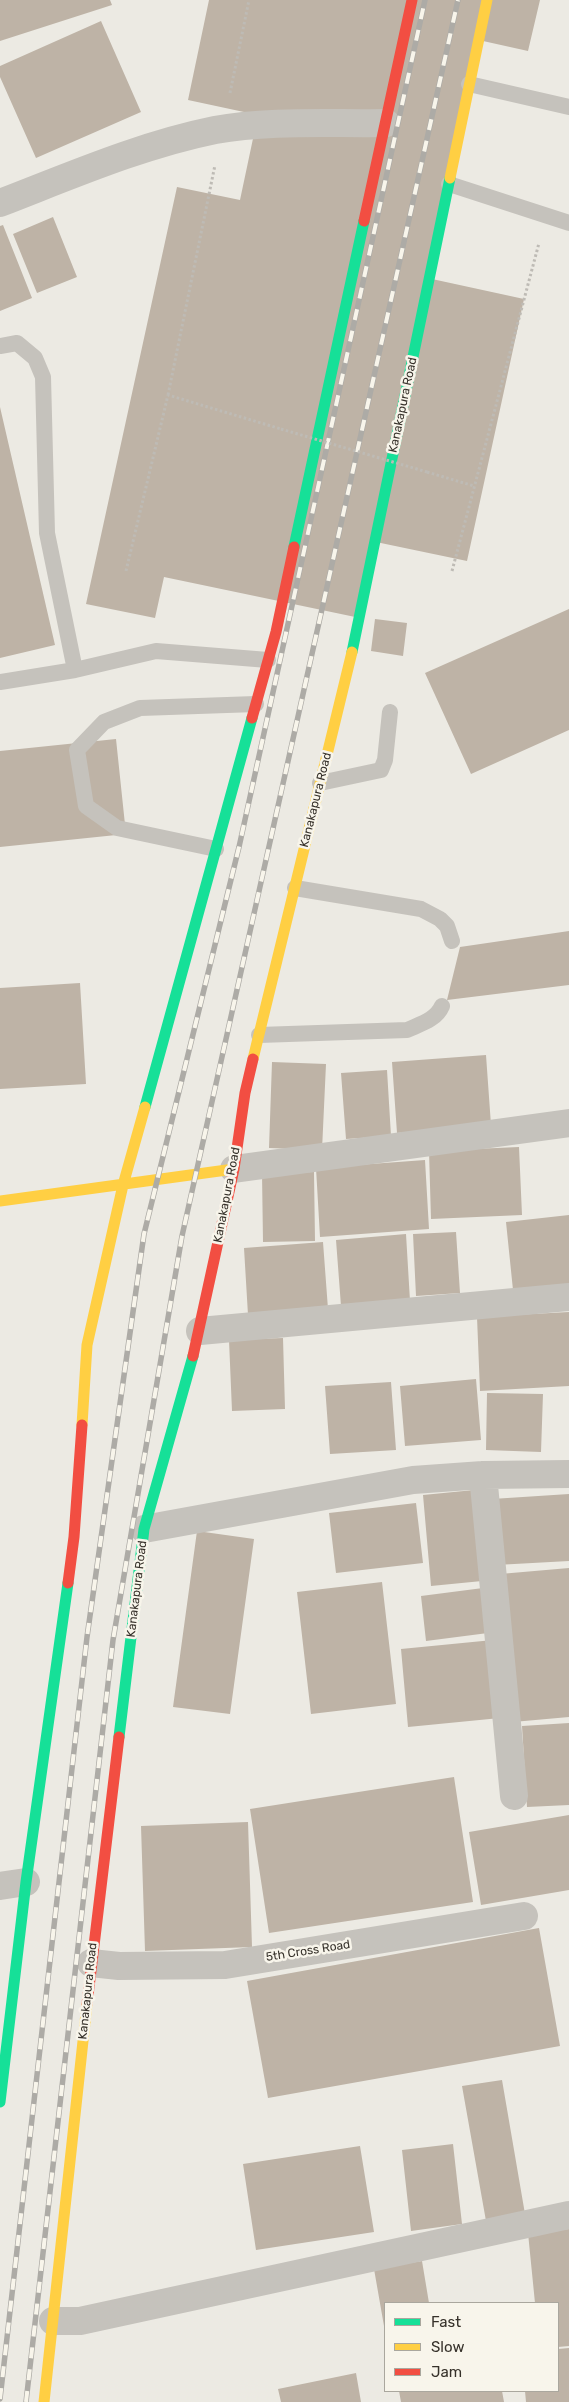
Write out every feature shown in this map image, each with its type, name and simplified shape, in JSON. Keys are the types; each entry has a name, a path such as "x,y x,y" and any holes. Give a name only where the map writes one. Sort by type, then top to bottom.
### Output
{"main road":[{"path":"0,2102 13,1884 74,1537 87,1345 123,1185 268,660 412,0"},
{"name":"Kanakapura Road","path":"44,2402 91,1963 144,1529 200,1331 234,1169 245,1093 351,655 486,0"},
{"path":"0,1201 234,1169"}],"street":[{"path":"0,203 153,145 222,129 386,123"},
{"path":"234,1169 569,1124"},
{"path":"200,1331 569,1297"},
{"path":"144,1529 412,1480 483,1475 569,1474"},
{"path":"483,1475 514,1796"},
{"name":"5th Cross Road","path":"91,1963 119,1966 225,1965 524,1916"},
{"path":"53,2321 80,2321 569,2215"}],"lane":[{"path":"469,84 569,106"},
{"path":"448,184 569,223"},
{"path":"0,346 17,343 34,358 43,377 47,533 75,670"},
{"path":"0,682 75,670 156,651 268,660"},
{"path":"216,849 116,828 86,806 77,750 104,722 140,708 256,704"},
{"path":"320,783 381,770 385,760 390,712"},
{"path":"295,888 420,909 440,919 447,926 452,941"},
{"path":"259,1035 407,1030 427,1021 439,1012 442,1006"}],"path":[{"path":"126,571 168,395 249,0"},
{"path":"452,572 546,216"},
{"path":"168,395 474,486"}],"building":[{"path":"0,0 110,0 112,5 0,41"},
{"path":"209,0 540,0 528,51 483,41 432,279 524,299 467,561 376,542 360,618 164,577 155,618 86,604 177,187 240,200 258,115 188,100"},
{"path":"101,21 141,112 36,158 0,77 0,66"},
{"path":"53,217 77,277 37,293 13,234"},
{"path":"3,225 32,298 0,311 0,226"},
{"path":"0,407 55,645 0,658"},
{"path":"569,609 569,730 471,774 425,673"},
{"path":"375,619 407,623 403,656 371,651"},
{"path":"116,739 126,834 0,847 0,751"},
{"path":"569,931 569,985 447,1000 460,947"},
{"path":"80,983 86,1084 0,1089 0,988"},
{"path":"486,1055 491,1125 397,1133 392,1062"},
{"path":"272,1062 326,1064 322,1150 269,1148"},
{"path":"387,1070 391,1136 346,1139 341,1073"},
{"path":"519,1147 522,1215 431,1219 429,1151"},
{"path":"425,1160 429,1229 320,1237 316,1168"},
{"path":"314,1172 315,1241 263,1242 262,1173"},
{"path":"569,1215 569,1284 513,1290 506,1222"},
{"path":"456,1232 460,1293 416,1296 413,1234"},
{"path":"406,1234 410,1301 341,1306 336,1240"},
{"path":"323,1242 328,1309 248,1315 244,1248"},
{"path":"569,1312 569,1386 480,1391 477,1317"},
{"path":"283,1338 285,1409 232,1411 229,1340"},
{"path":"476,1379 481,1440 405,1446 400,1386"},
{"path":"391,1382 396,1450 330,1454 325,1386"},
{"path":"487,1393 543,1394 541,1452 486,1450"},
{"path":"474,1490 482,1581 431,1586 423,1495"},
{"path":"569,1494 569,1561 496,1565 492,1499"},
{"path":"416,1503 423,1563 336,1573 329,1513"},
{"path":"197,1531 254,1539 230,1714 173,1707"},
{"path":"569,1568 569,1717 513,1722 500,1574"},
{"path":"382,1582 396,1704 311,1714 297,1592"},
{"path":"483,1588 488,1633 426,1641 421,1596"},
{"path":"493,1640 500,1718 408,1727 401,1649"},
{"path":"569,1723 569,1805 527,1807 522,1726"},
{"path":"454,1777 473,1902 269,1933 250,1809"},
{"path":"569,1815 569,1890 481,1905 469,1832"},
{"path":"248,1822 252,1947 145,1951 141,1826"},
{"path":"539,1928 560,2046 268,2098 247,1981"},
{"path":"502,2080 525,2214 486,2221 462,2086"},
{"path":"453,2144 462,2224 411,2231 402,2150"},
{"path":"360,2146 374,2232 256,2250 243,2164"},
{"path":"569,2229 569,2346 559,2347 559,2302 535,2302 528,2233"},
{"path":"422,2261 429,2302 384,2302 384,2326 374,2269"},
{"path":"569,2348 569,2402 526,2402 525,2392 559,2392 559,2349"},
{"path":"356,2373 361,2402 281,2402 278,2389"},
{"path":"399,2392 502,2392 504,2402 401,2402"}],"railway":[{"path":"0,2399 87,1637 144,1234 239,847 425,0"},
{"path":"26,2402 113,1640 182,1236 458,0"}],"traffic: fast":[{"path":"352,652 450,178"},
{"path":"294,547 364,221"},
{"path":"145,1107 252,718"},
{"path":"119,1737 144,1529 193,1356"},
{"path":"0,2102 26,1882 68,1583"}],"traffic: slow":[{"path":"450,178 487,0"},
{"path":"253,1059 352,652"},
{"path":"82,1425 87,1345 123,1185 145,1107"},
{"path":"0,1201 234,1169"},
{"path":"44,2402 87,2004"}],"traffic: jam":[{"path":"364,221 412,0"},
{"path":"252,718 276,632 294,547"},
{"path":"193,1356 234,1169 245,1093 253,1059"},
{"path":"68,1583 74,1537 82,1425"},
{"path":"87,2004 119,1737"}]}
